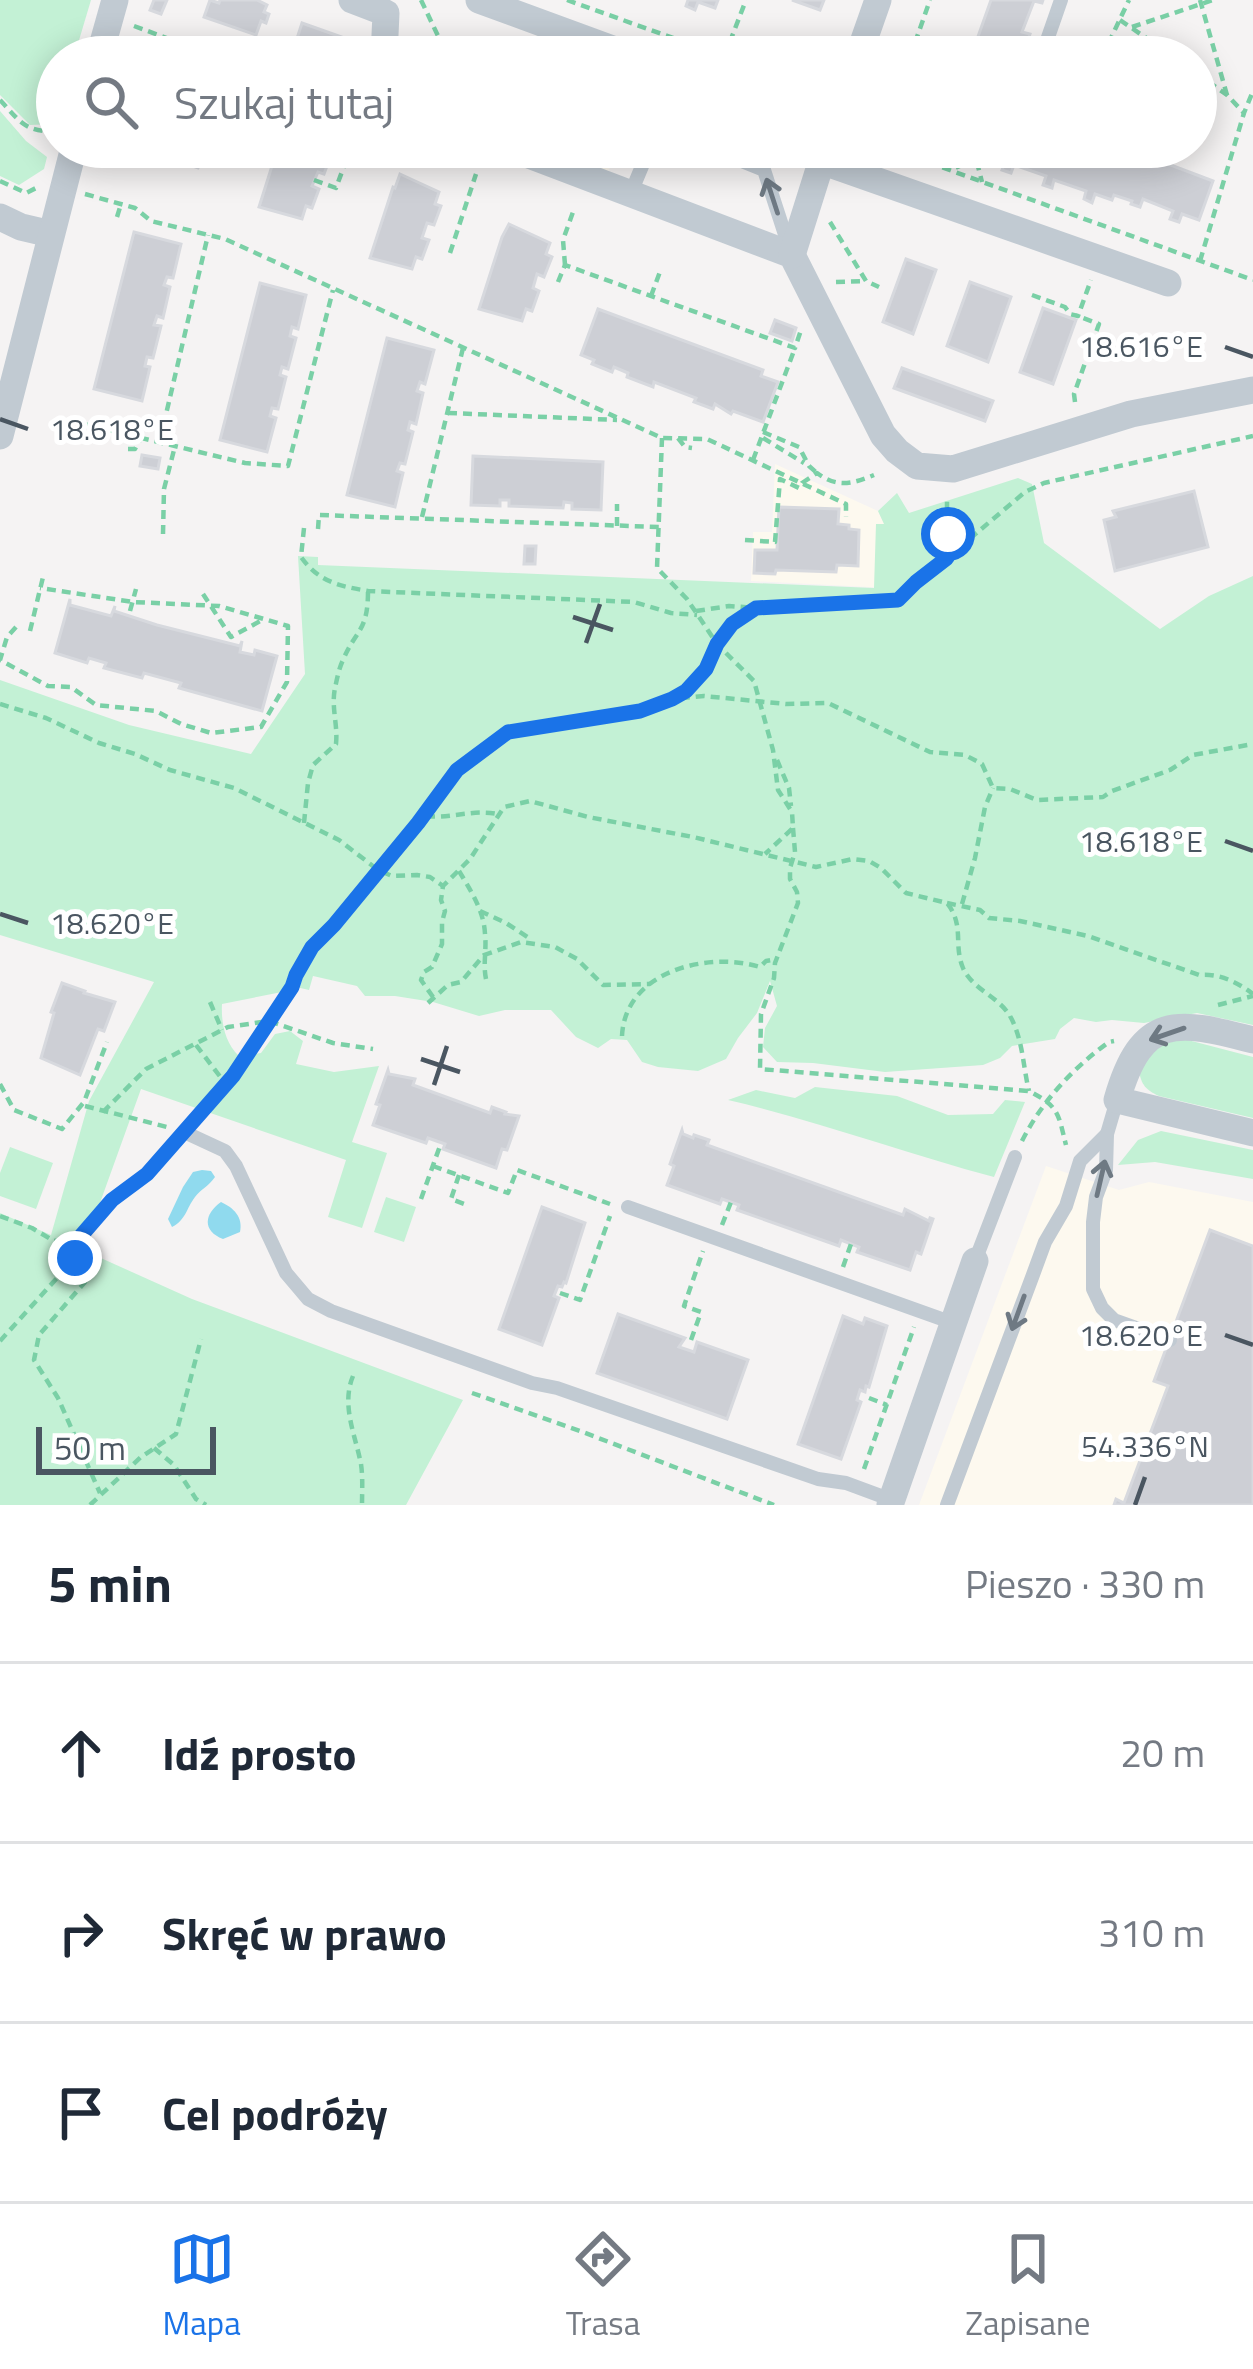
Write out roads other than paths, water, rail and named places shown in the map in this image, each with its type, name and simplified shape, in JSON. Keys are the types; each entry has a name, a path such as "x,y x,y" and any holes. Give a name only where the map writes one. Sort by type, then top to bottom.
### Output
{"street":[{"path":"105,36 115,0"},
{"path":"352,0 392,8"},
{"path":"479,0 577,36"},
{"path":"865,36 878,0"},
{"path":"0,436 68,168"},
{"path":"561,168 792,255 883,435 917,466 953,469 1131,414 1253,389"},
{"path":"792,255 820,168"},
{"path":"861,168 1168,283"},
{"path":"0,217 51,234"},
{"path":"1253,1040 1201,1027 1178,1027 1157,1034 1141,1045 1127,1065 1117,1100 1253,1133"},
{"path":"891,1502 975,1261"}],"lane":[{"path":"1048,36 1061,0"},
{"path":"630,195 641,168"},
{"path":"759,168 764,170 792,255"},
{"path":"1117,1100 1106,1133 1106,1170 1096,1197 1093,1289 1114,1320 1170,1340"},
{"path":"184,1132 225,1151 286,1274 308,1299 532,1382 891,1502"},
{"path":"947,1505 1080,1161 1106,1133"},
{"path":"975,1261 1015,1157"},
{"path":"628,1207 715,1231 953,1323"}],"water":[{"path":"202,1170 215,1177 172,1227 168,1219 183,1187 193,1172"},
{"path":"221,1202 237,1214 241,1227 240,1232 223,1239 211,1232 208,1222"}]}
